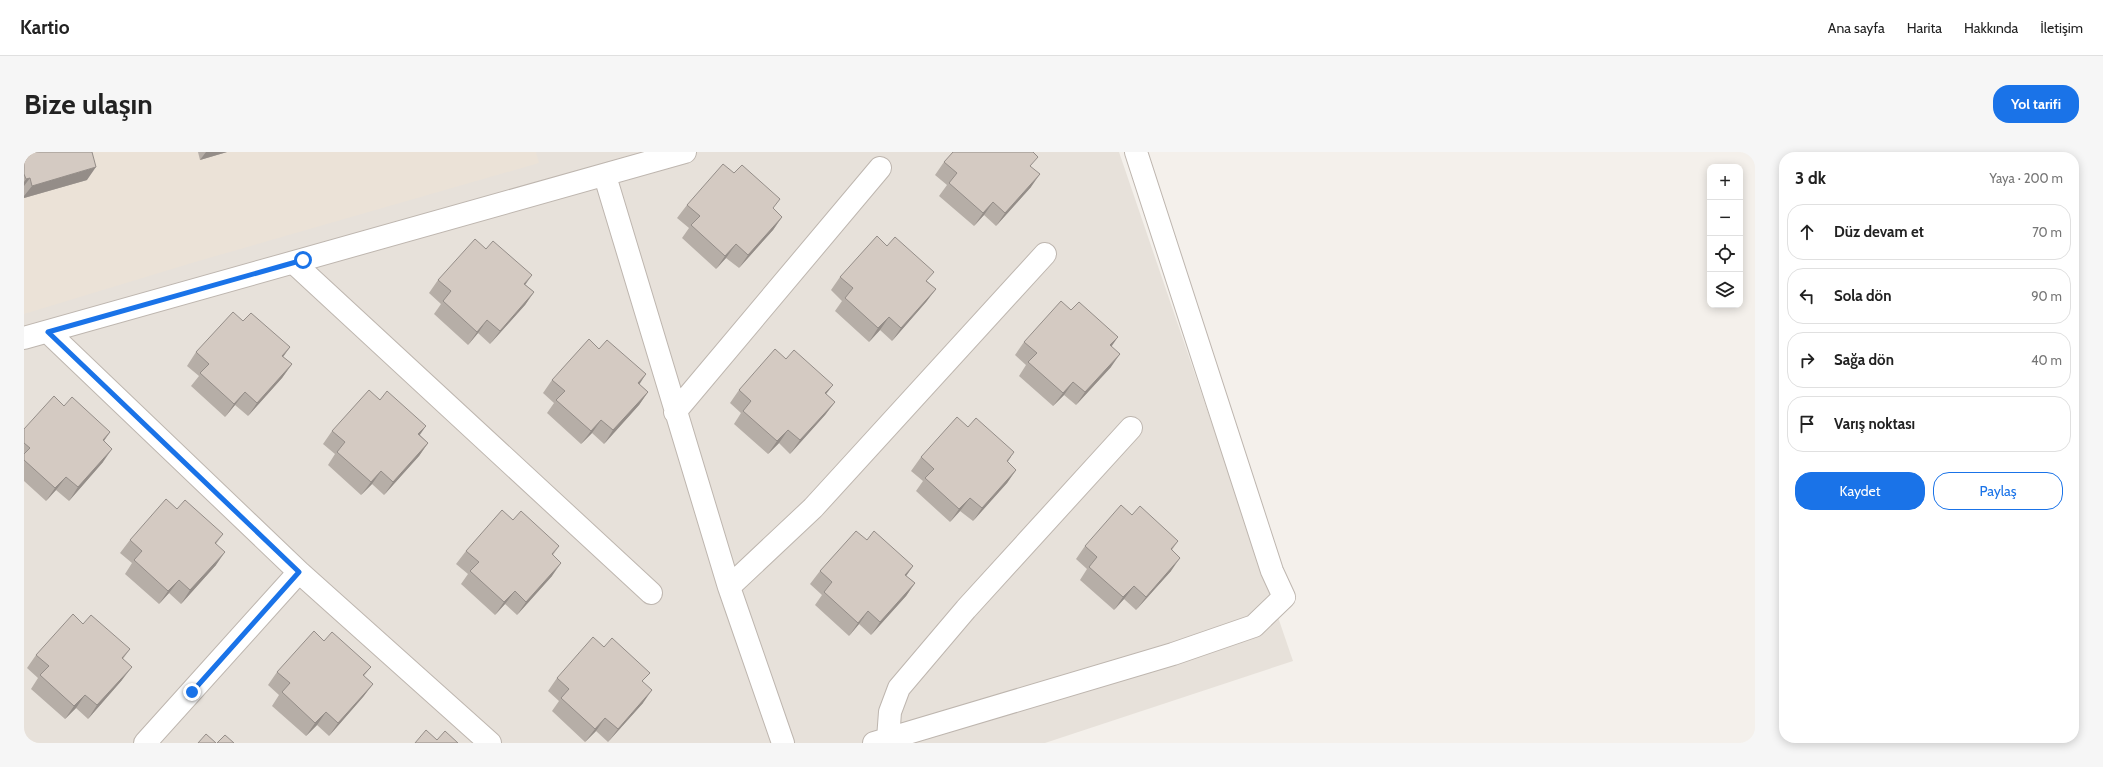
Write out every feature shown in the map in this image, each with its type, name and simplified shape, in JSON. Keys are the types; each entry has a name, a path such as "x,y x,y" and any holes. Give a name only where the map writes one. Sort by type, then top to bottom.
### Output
{"street":[{"path":"24,338 605,176 685,152"},
{"path":"881,741 1173,654 1254,626 1284,597 1272,571 1136,152"},
{"path":"675,412 880,168"},
{"path":"605,176 729,587 783,743"},
{"path":"729,587 813,508 1045,254"},
{"path":"294,263 651,593"},
{"path":"48,332 299,572 490,743"},
{"path":"881,741 899,688 966,609 1131,428"},
{"path":"145,743 299,572"}],"shaded area":[{"path":"24,152 1119,152 1293,661 1045,743 24,743"},
{"path":"24,152 536,152 539,163 195,262 24,314"}],"building":[{"path":"24,152 92,152 96,167 32,186 30,178 26,179 24,174"},
{"path":"953,152 1033,152 1038,157 1030,166 1040,174 1005,213 993,202 983,213 949,183 957,173 944,162"},
{"path":"723,164 734,173 742,165 780,199 773,208 782,217 748,255 736,244 725,256 691,225 700,216 687,205"},
{"path":"877,236 887,246 895,237 934,272 926,281 936,289 901,328 889,317 878,328 845,298 853,288 840,277"},
{"path":"475,239 486,249 493,241 532,275 524,284 534,292 500,331 487,320 477,332 443,301 451,291 438,280"},
{"path":"1061,301 1071,310 1079,302 1118,337 1110,345 1120,354 1085,392 1073,382 1063,393 1028,362 1037,353 1024,342"},
{"path":"233,312 243,321 251,313 290,347 282,356 292,364 257,403 245,392 234,404 200,373 209,364 196,352"},
{"path":"589,339 599,349 607,340 646,374 638,383 648,392 613,430 601,420 591,431 556,400 565,391 552,380"},
{"path":"775,349 786,359 794,350 833,385 825,393 835,402 800,440 788,430 777,441 743,411 751,401 739,390"},
{"path":"369,390 380,400 387,391 426,426 418,434 428,443 393,482 381,471 371,482 337,452 345,442 332,431"},
{"path":"54,396 64,406 72,397 110,432 103,440 112,449 78,487 66,477 55,488 24,460 24,454 30,448 24,443 24,429"},
{"path":"957,417 968,427 976,418 1014,452 1007,461 1016,470 982,508 970,498 959,509 925,478 934,469 921,457"},
{"path":"166,499 177,509 185,500 223,534 215,543 225,552 190,590 179,580 168,591 134,560 142,551 130,540"},
{"path":"1121,505 1132,515 1140,506 1178,541 1171,549 1180,558 1146,597 1134,586 1123,597 1089,567 1097,557 1085,546"},
{"path":"502,510 513,520 521,511 559,546 552,554 561,563 526,602 515,591 504,602 470,571 479,562 466,551"},
{"path":"856,531 867,540 874,531 913,566 905,575 915,583 880,622 868,611 858,623 824,592 832,582 820,571"},
{"path":"73,614 83,624 91,615 130,649 122,658 132,667 97,705 85,695 74,706 40,675 49,666 36,655"},
{"path":"314,631 324,641 332,632 371,667 363,675 373,684 338,723 326,712 315,723 282,692 290,683 277,672"},
{"path":"593,637 604,647 612,638 650,673 642,681 652,690 618,729 605,718 595,729 561,698 569,689 557,678"},
{"path":"426,730 437,740 445,731 458,743 415,743"},
{"path":"206,734 216,743 198,743"},
{"path":"225,735 234,743 217,743"}],"route":[{"path":"192,692 299,572 48,332 303,260"}]}
